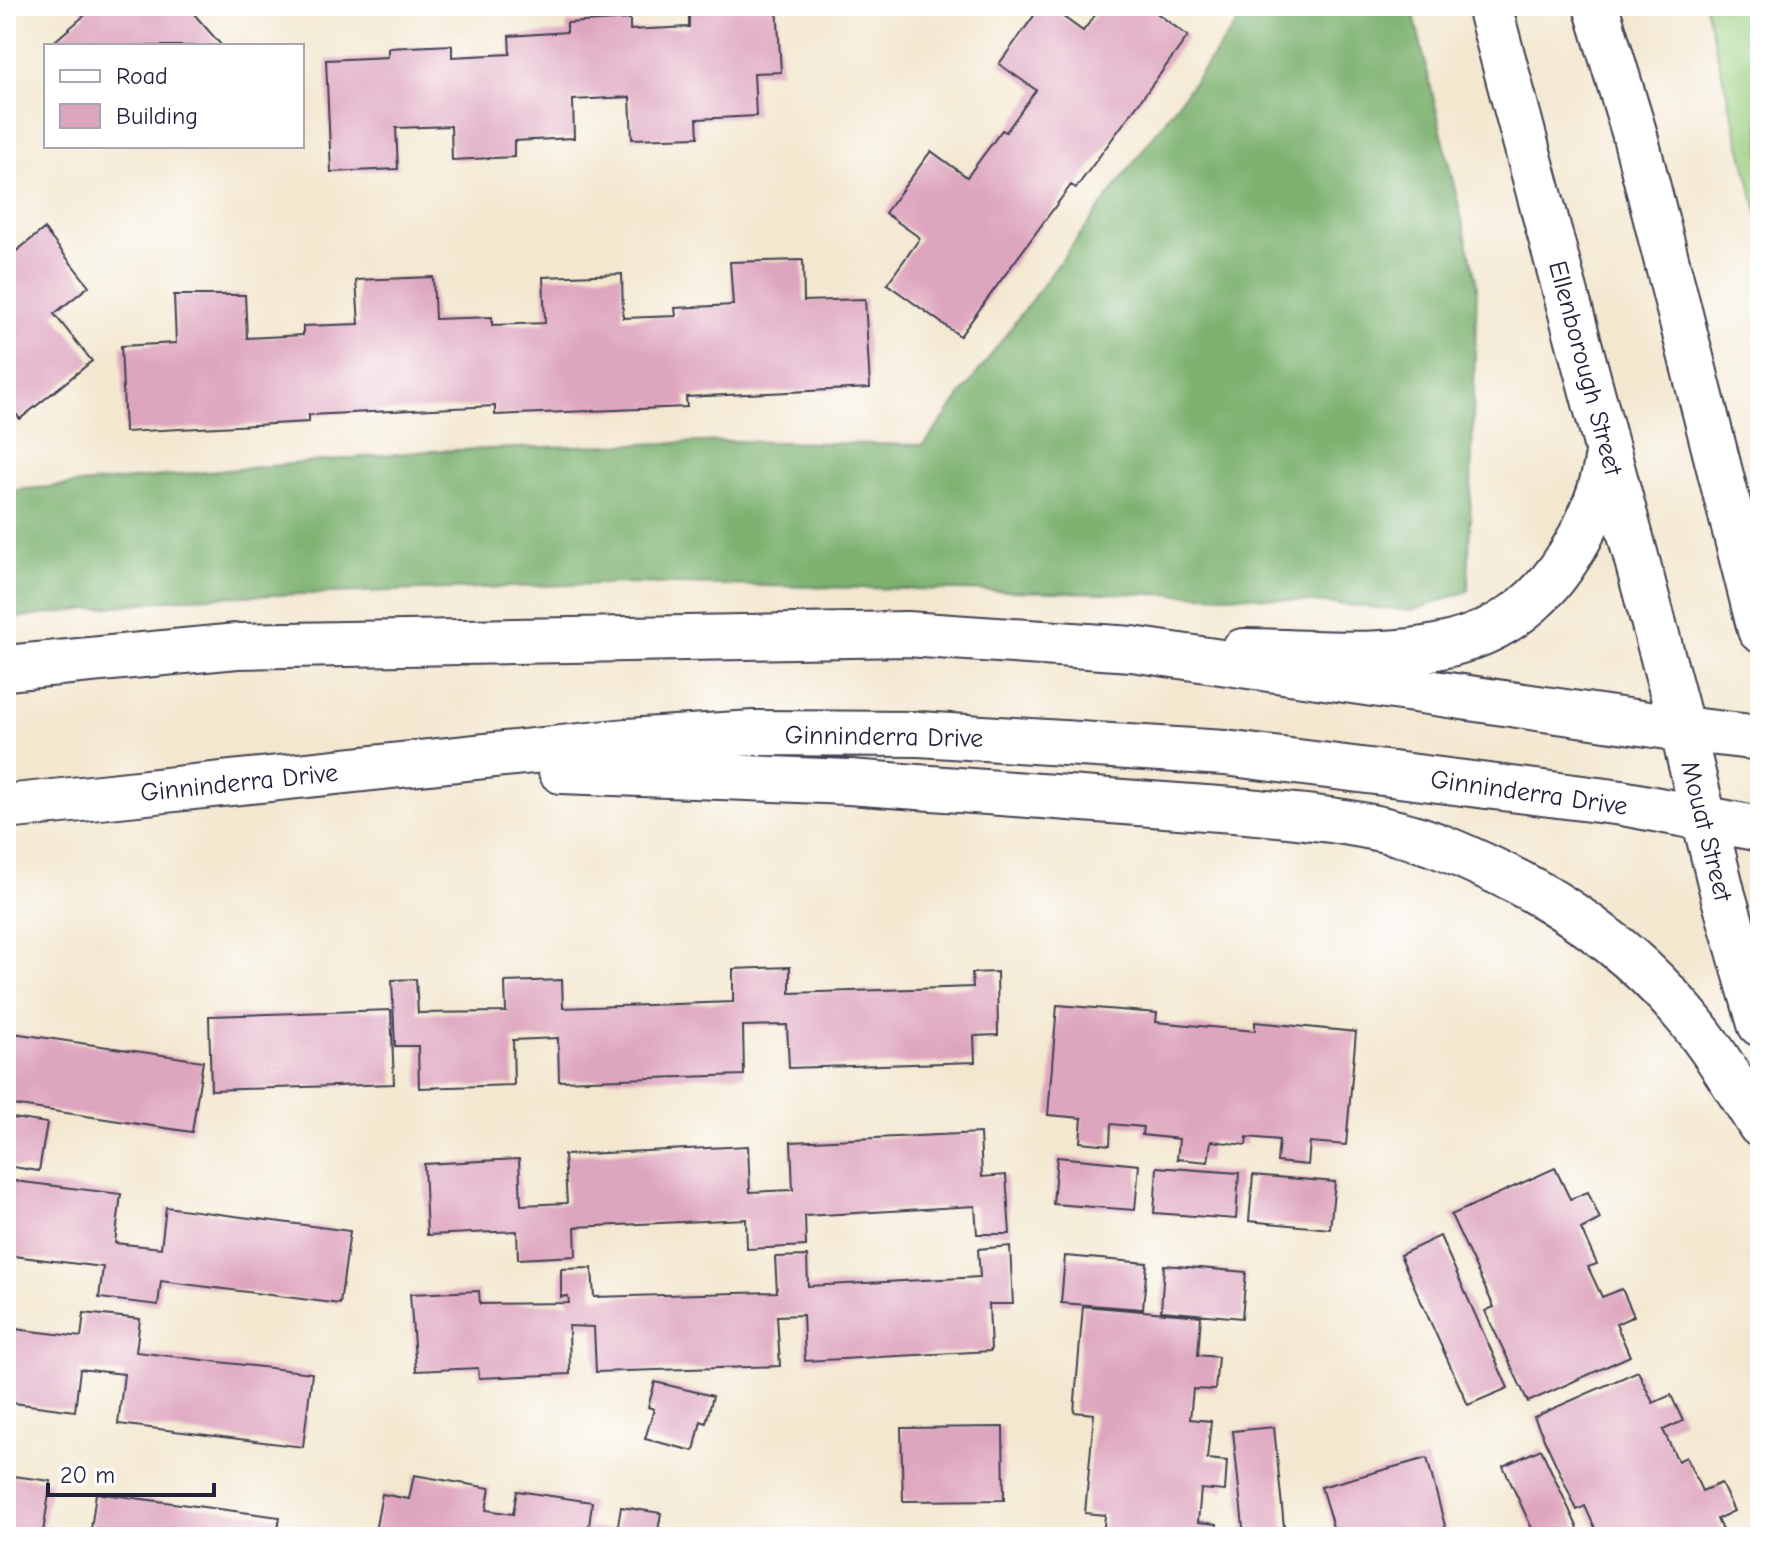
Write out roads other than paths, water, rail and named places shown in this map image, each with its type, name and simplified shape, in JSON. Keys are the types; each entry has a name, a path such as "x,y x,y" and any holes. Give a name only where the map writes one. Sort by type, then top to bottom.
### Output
{"main road":[{"name":"Ellenborough Street","path":"1489,6 1682,729"},
{"path":"1596,6 1634,132 1760,630"},
{"path":"6,668 237,646 891,634 1132,649 1405,653 1456,643 1485,633 1505,624 1541,595 1562,568 1591,518 1602,488 1609,451"},
{"path":"1132,649 1760,738"},
{"name":"Mouat Street","path":"1682,729 1703,818 1760,1024"},
{"name":"Ginninderra Drive","path":"6,807 627,741 754,733 919,734 1225,753 1579,797 1760,829"},
{"path":"394,765 849,782 1247,811 1321,819 1399,833 1521,883 1616,945 1654,980 1682,1012 1713,1051 1760,1125"}]}
